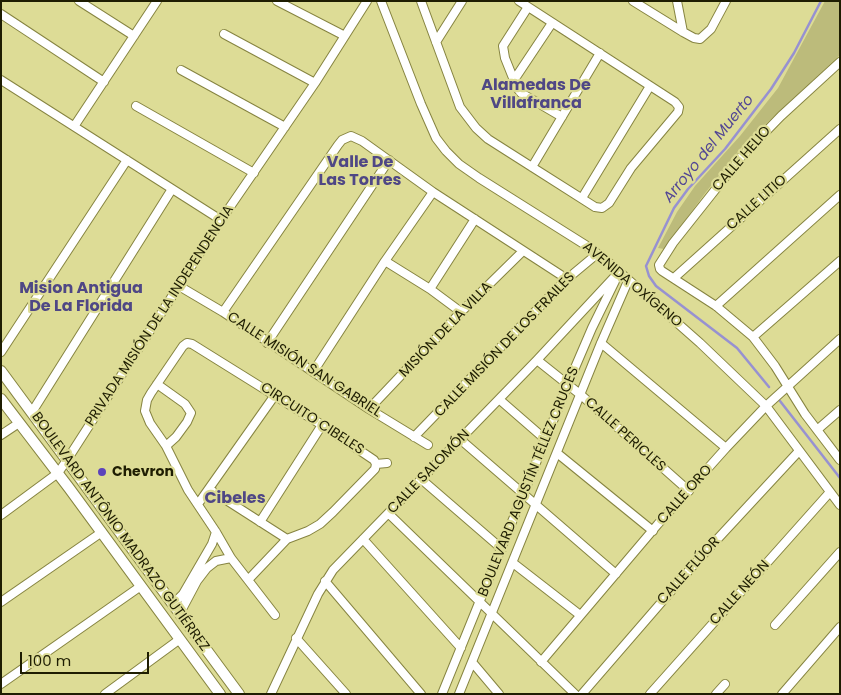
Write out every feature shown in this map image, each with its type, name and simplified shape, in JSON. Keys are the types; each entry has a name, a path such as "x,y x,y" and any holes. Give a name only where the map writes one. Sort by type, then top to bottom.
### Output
{"street":[{"path":"79,1 134,36"},
{"path":"75,126 157,1"},
{"path":"277,1 345,36"},
{"name":"PRIVADA MISIÓN DE LA INDEPENDENCIA","path":"1,515 58,473 221,220 285,127 367,1"},
{"name":"AVENIDA OXÍGENO","path":"381,1 421,104 436,138 446,151 459,164 479,178 597,254 700,343 766,406 840,505"},
{"path":"421,1 460,107 466,117 488,139 599,208 604,207 609,203 632,168 678,112 679,107 675,102 519,1"},
{"path":"436,42 462,1"},
{"path":"633,1 683,32 700,39 711,29 726,1"},
{"path":"677,1 683,32"},
{"path":"528,7 503,46 505,58 521,93 562,117"},
{"path":"1,14 104,82"},
{"path":"514,80 552,22"},
{"path":"224,34 314,83"},
{"path":"532,167 600,53"},
{"name":"CALLE HELIO","path":"674,278 660,269 661,260 673,243 742,156 781,116 840,62"},
{"path":"181,70 285,127"},
{"path":"1,91 4,82 221,220"},
{"path":"582,198 650,86"},
{"path":"136,106 254,173"},
{"name":"CALLE LITIO","path":"674,278 840,129"},
{"path":"223,312 342,140 351,136 567,279"},
{"path":"1,352 127,160"},
{"path":"267,343 389,160"},
{"path":"32,412 172,189"},
{"path":"313,372 385,261 433,192"},
{"path":"716,306 840,195"},
{"path":"430,289 476,219"},
{"name":"MISIÓN DE LA VILLA","path":"369,409 461,312 523,251"},
{"name":"CALLE MISIÓN DE LOS FRAILES","path":"414,437 567,279 597,254"},
{"path":"753,338 840,260"},
{"path":"385,261 430,289 461,312"},
{"name":"CALLE SALOMÓN","path":"272,694 296,638 332,570 500,400 619,272"},
{"name":"BOULEVARD AGUSTÍN TÉLLEZ CRUCES","path":"442,694 568,384 619,272"},
{"path":"674,278 732,318 753,338 788,386 805,414 840,460"},
{"name":"BOULEVARD AGUSTÍN TÉLLEZ CRUCES","path":"459,694 601,343 628,281"},
{"name":"CALLE MISIÓN SAN GABRIEL","path":"179,286 223,312 267,343 428,445"},
{"name":"CALLE ORO","path":"541,662 726,448 766,406 840,339"},
{"name":"CIRCUITO CIBELES","path":"248,580 287,539 320,524 375,469 376,464 374,460 322,425 192,344 187,343 183,346 147,400 145,411 150,423 166,446 188,490 231,558 275,615"},
{"path":"601,343 726,448"},
{"name":"CALLE PERICLES","path":"538,360 581,395 689,491"},
{"name":"BOULEVARD ANTÔNIO MADRAZO GUTIÉRREZ","path":"1,371 239,694"},
{"path":"157,384 185,404 191,413 188,422 166,446"},
{"path":"198,504 275,395"},
{"name":"BOULEVARD ANTÔNIO MADRAZO GUTIÉRREZ","path":"1,399 102,532 220,694"},
{"path":"500,400 546,440"},
{"path":"817,430 840,410"},
{"path":"1,435 19,423"},
{"path":"260,522 322,425"},
{"path":"460,440 616,574"},
{"name":"CALLE FLÚOR","path":"582,694 698,560 799,451"},
{"path":"558,453 653,532"},
{"path":"376,464 387,463"},
{"path":"421,480 502,549"},
{"path":"209,489 287,539"},
{"name":"CALLE NEÓN","path":"650,694 830,492"},
{"path":"389,514 575,694"},
{"path":"1,602 102,532"},
{"path":"173,604 183,594 209,549 216,532"},
{"path":"363,539 461,648"},
{"path":"775,624 840,552"},
{"path":"180,613 197,581 207,568 216,560 231,558"},
{"path":"513,563 580,615"},
{"path":"325,581 421,694"},
{"path":"1,684 141,586"},
{"path":"782,694 840,627"},
{"path":"296,638 346,694"},
{"path":"105,694 180,639"},
{"path":"472,662 499,694"},
{"path":"716,694 725,684"}],"shaded area":[{"path":"825,1 840,1 840,55 746,142 664,249 658,248 677,212 695,186 740,136 778,88"}],"waterway":[{"name":"Arroyo del Muerto","path":"769,387 737,348 656,286 649,276 646,266 674,208 688,189 725,149 771,89 794,53 821,1"},
{"name":"Arroyo del Muerto","path":"780,401 840,478"}],"place":[{"name":"Chevron","path":"102,472"}],"district":[{"name":"Alamedas De Villafranca","path":"536,95"},
{"name":"Valle De Las Torres","path":"360,172"},
{"name":"Mision Antigua De La Florida","path":"81,298"},
{"name":"Cibeles","path":"235,499"}]}
